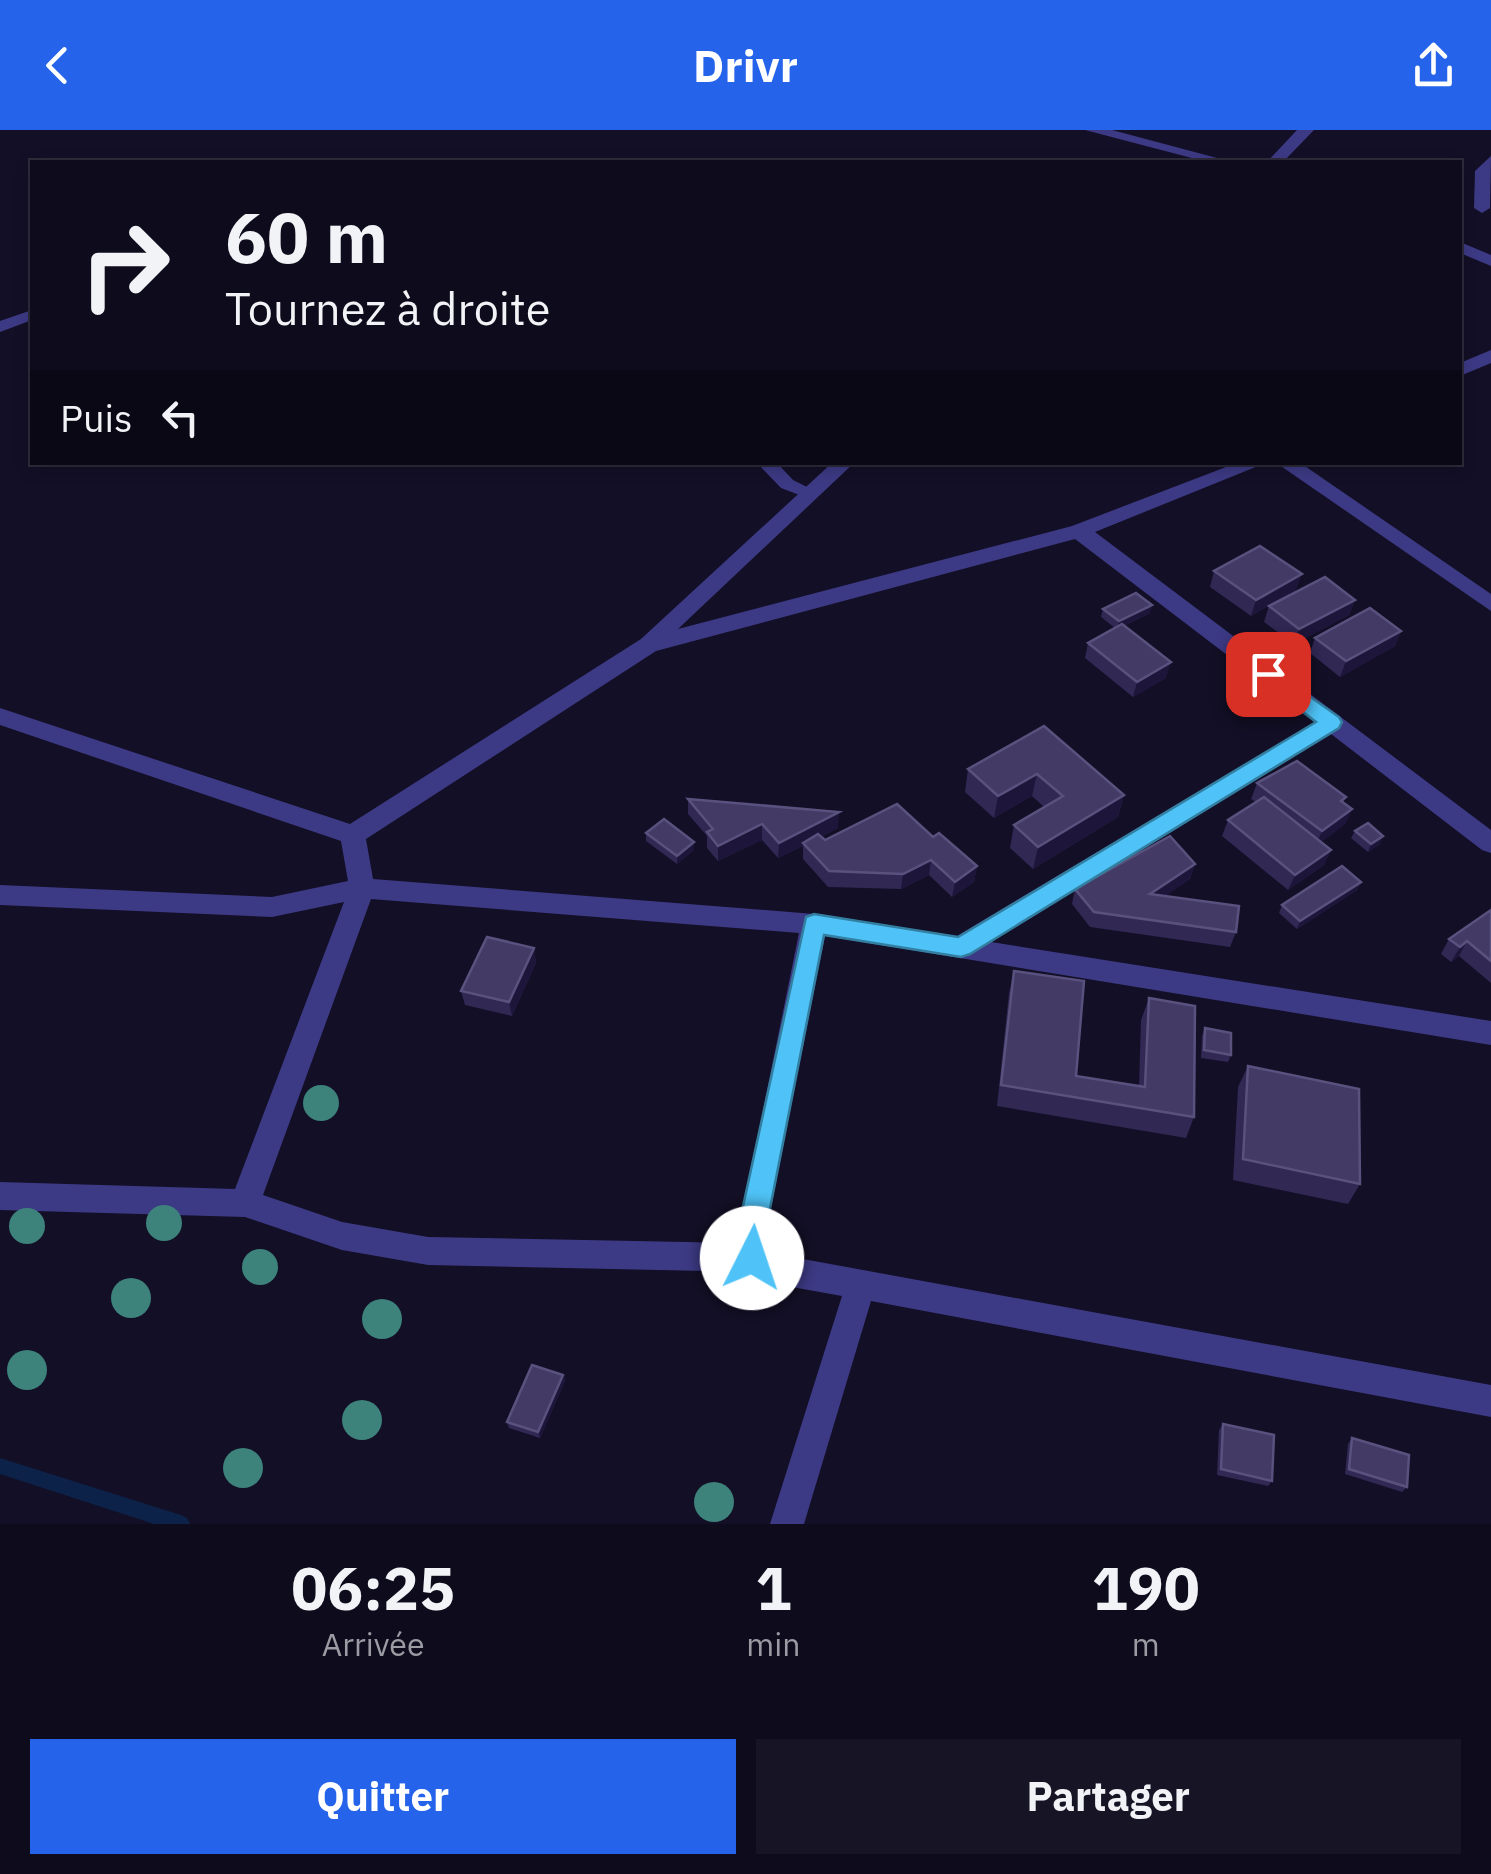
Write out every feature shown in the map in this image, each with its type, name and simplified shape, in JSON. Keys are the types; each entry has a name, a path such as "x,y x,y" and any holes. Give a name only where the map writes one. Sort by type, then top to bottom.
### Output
{"street":[{"path":"1093,130 1198,160"},
{"path":"1277,160 1306,130"},
{"path":"1462,217 1486,206 1483,171 1491,161"},
{"path":"1462,248 1491,261"},
{"path":"1462,369 1491,356"},
{"path":"353,835 648,645 842,465"},
{"path":"648,645 1079,531 1250,465"},
{"path":"1288,465 1491,604"},
{"path":"1079,531 1491,843"},
{"path":"0,716 353,835"},
{"path":"961,947 1332,722"},
{"path":"245,1203 362,888 353,835"},
{"path":"0,895 272,907 362,888 814,924 1491,1032"},
{"path":"752,1258 751,1234 814,924"},
{"path":"0,1196 245,1203 342,1236 428,1252 752,1258 792,1272 1491,1401"},
{"path":"787,1524 861,1284"}],"lane":[{"path":"0,328 30,315"},
{"path":"768,465 786,484 810,492"}],"building":[{"path":"1260,546 1302,574 1256,600 1214,571"},
{"path":"1325,577 1355,600 1299,629 1269,606"},
{"path":"1136,593 1152,605 1119,621 1103,609"},
{"path":"1370,608 1401,631 1346,661 1315,638"},
{"path":"1122,624 1171,662 1137,682 1088,643"},
{"path":"1044,726 1124,795 1038,847 1014,825 1063,796 1037,774 998,796 968,769"},
{"path":"1297,761 1346,797 1341,801 1352,809 1322,831 1257,783"},
{"path":"1264,797 1331,850 1295,875 1228,820"},
{"path":"688,799 839,812 779,843 762,824 718,846 707,832 713,829"},
{"path":"897,804 933,837 939,833 977,866 955,882 931,860 903,874 829,871 803,843 818,834 825,840"},
{"path":"664,819 694,842 677,856 646,833"},
{"path":"1368,823 1383,836 1371,844 1355,831"},
{"path":"1170,836 1195,864 1150,894 1239,906 1236,932 1094,912 1075,889"},
{"path":"1342,866 1361,882 1300,921 1282,905"},
{"path":"1491,910 1491,961 1467,941 1460,947 1449,939"},
{"path":"487,937 534,948 509,1002 461,991"},
{"path":"1014,971 1084,981 1076,1076 1145,1087 1149,998 1195,1006 1194,1117 1001,1085"},
{"path":"1205,1028 1231,1033 1231,1055 1204,1050"},
{"path":"1248,1066 1359,1089 1360,1184 1243,1159"},
{"path":"532,1365 563,1375 538,1432 507,1422"},
{"path":"1223,1424 1274,1435 1272,1481 1221,1469"},
{"path":"1352,1438 1409,1455 1407,1487 1349,1469"}],"waterway":[{"path":"0,1466 181,1524"}],"route":[{"path":"752,1258 751,1234 814,924 961,947 1332,722 1268,674"}]}
